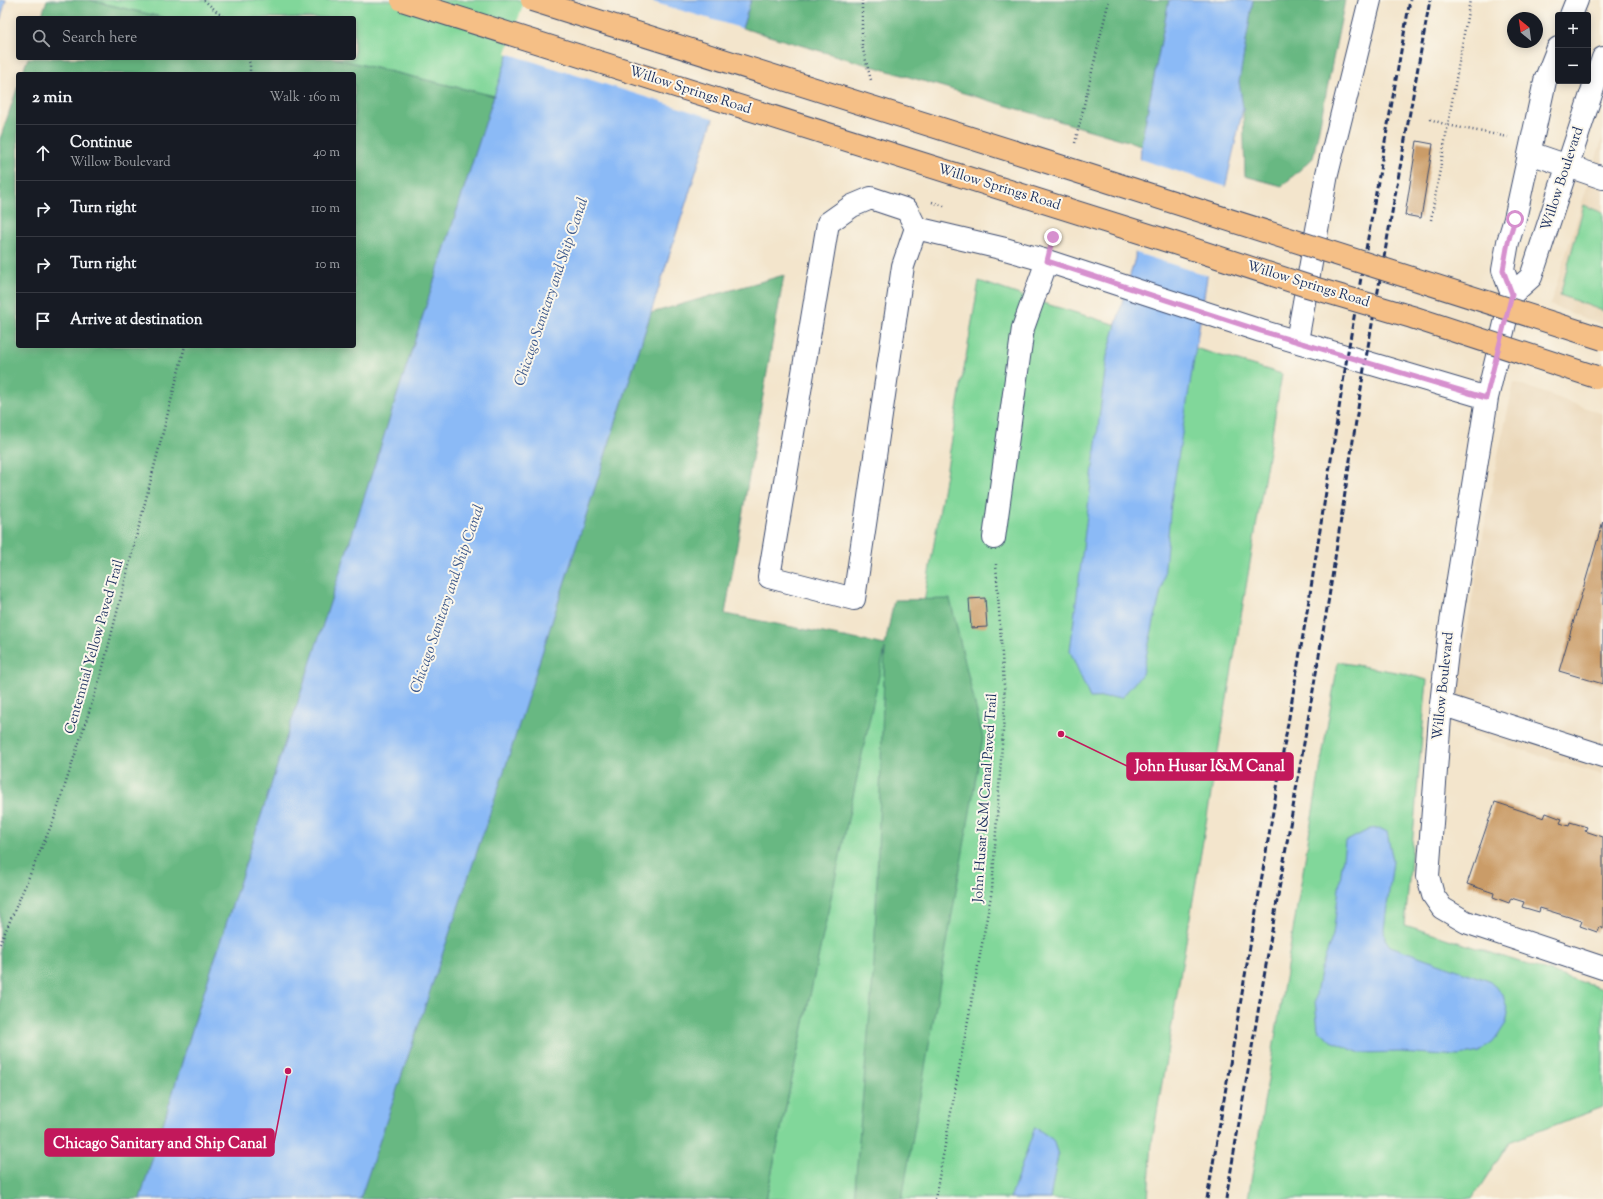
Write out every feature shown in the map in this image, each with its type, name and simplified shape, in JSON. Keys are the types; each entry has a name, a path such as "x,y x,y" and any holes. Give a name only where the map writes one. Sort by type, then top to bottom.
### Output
{"main road":[{"name":"Willow Springs Road","path":"402,0 1307,286 1412,316 1596,378"},
{"path":"532,0 1081,172 1603,339"}],"street":[{"path":"1297,341 1327,174 1370,0"},
{"path":"1572,12 1577,0"},
{"path":"1512,294 1503,270 1508,242 1515,219 1545,81 1555,56"},
{"name":"Willow Boulevard","path":"1603,58 1531,276 1512,294 1486,398 1449,635 1441,704 1428,876 1433,894 1442,908 1466,922 1603,968"},
{"path":"1531,147 1567,165 1603,178"},
{"path":"871,198 907,210 916,228 904,266 854,599 769,578 828,223 852,206 871,198"},
{"path":"916,228 1005,249 1047,261 1261,331 1486,398"},
{"path":"994,538 1023,328 1047,261"},
{"path":"1441,704 1603,756"}],"path":[{"path":"204,0 222,16"},
{"path":"1075,145 1109,0"},
{"path":"1431,220 1470,0"},
{"path":"249,60 250,72"},
{"path":"1430,119 1531,147"},
{"name":"Centennial Yellow Paved Trail","path":"0,944 54,819 101,675 184,348"},
{"name":"John Husar I&M Canal Paved Trail","path":"935,1199 992,890 1005,701 994,538"}],"shaded area":[{"path":"1603,136 1603,325 1550,305"},
{"path":"1514,382 1603,414 1603,775 1492,741 1454,726 1458,682 1480,551 1499,450"}],"green space":[{"path":"47,0 89,0 157,16 42,16"},
{"path":"89,0 527,0 494,96 341,60 356,60 356,16 157,16"},
{"path":"751,0 1169,0 1141,145 742,28"},
{"path":"1253,0 1345,0 1313,158 1282,186 1245,176 1243,108 1239,82"},
{"path":"27,60 341,60 494,96 197,1014 140,1199 0,1199 0,139 16,92 16,348 356,348 356,72 23,72"},
{"path":"1584,205 1603,213 1603,311 1560,295"},
{"path":"784,275 725,614 885,645 894,600 950,599 983,738 902,1199 854,1199 874,964 885,648 766,1199 360,1199 507,762 651,313"},
{"path":"979,281 1043,303 1282,374 1152,1142 1148,1199 766,1199 885,645 878,870"},
{"path":"1338,662 1402,673 1427,680 1405,925 1603,989 1603,1107 1509,1142 1472,1199 1248,1199"}],"water":[{"path":"0,0 6,0 0,21"},
{"path":"527,0 751,0 507,762 360,1199 140,1199 197,1014 494,96"},
{"path":"1169,0 1253,0 1239,82 1243,108 1212,246 1171,502 1164,578 1142,674 1122,697 1090,698 1070,651 1107,356 1135,258 1141,145"},
{"path":"1379,828 1387,832 1393,861 1384,929 1385,939 1390,946 1489,981 1503,994 1508,1013 1506,1023 1495,1040 1479,1052 1460,1056 1400,1052 1360,1053 1333,1042 1318,1029 1315,1001 1320,972 1333,935 1345,842 1370,829"},
{"path":"1035,1127 1053,1140 1058,1155 1050,1199 1010,1199"}],"pier":[{"path":"525,0 646,0 744,29 715,119 506,53"},
{"path":"1139,159 1227,187 1209,276 1133,252"}],"building":[{"path":"1417,141 1433,144 1421,218 1405,215"},
{"path":"1603,521 1603,684 1559,671"},
{"path":"985,598 987,627 971,628 969,599"},
{"path":"1495,802 1544,818 1546,813 1562,819 1560,823 1569,826 1570,822 1587,827 1585,831 1603,837 1603,929 1599,927 1597,932 1580,926 1582,921 1540,908 1539,912 1522,907 1524,902 1511,898 1509,903 1493,897 1494,893 1467,884"}],"railway":[{"path":"1207,1199 1310,594 1347,357 1410,0"},
{"path":"1226,1199 1329,597 1364,369 1430,0"}],"place":[{"name":"John Husar I&M Canal","path":"1061,734"},
{"name":"Chicago Sanitary and Ship Canal","path":"288,1071"}],"route":[{"path":"1053,237 1047,261 1261,331 1486,398 1512,294 1503,270 1508,242 1515,219"}]}
